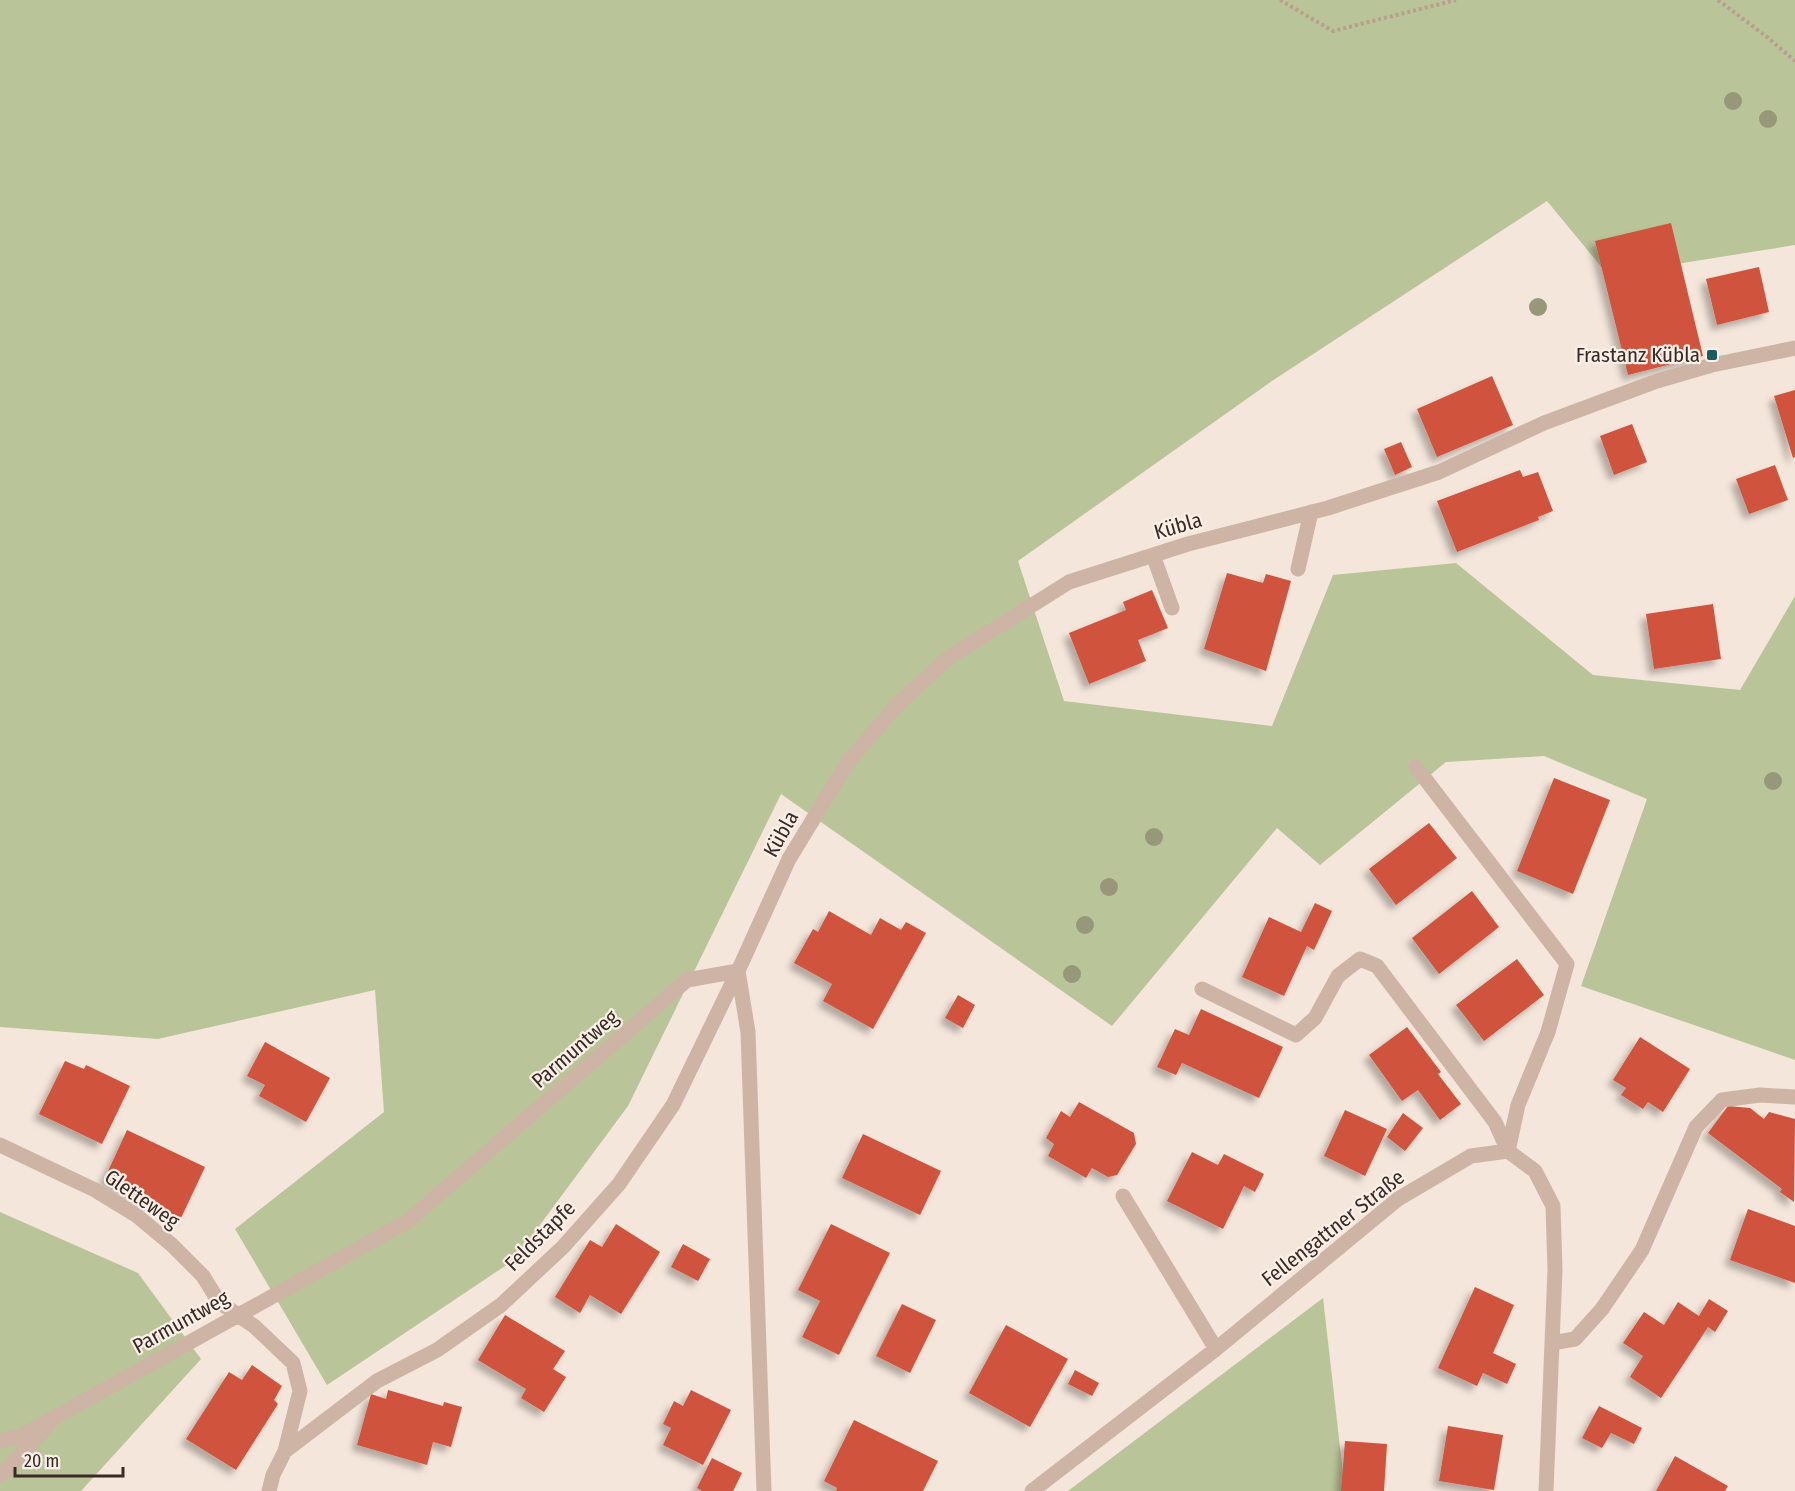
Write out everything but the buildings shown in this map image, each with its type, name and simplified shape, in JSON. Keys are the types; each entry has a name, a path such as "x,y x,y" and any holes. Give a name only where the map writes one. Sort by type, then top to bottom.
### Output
{"street":[{"name":"Kübla","path":"738,971 789,859 848,762 896,706 948,658 1070,582 1188,544 1311,512 1439,472 1544,423 1657,381 1712,365 1795,348"},
{"path":"1298,569 1311,512"},
{"path":"1153,555 1172,608"},
{"path":"1416,767 1567,964 1548,1032 1518,1105 1508,1151"},
{"path":"1202,989 1296,1035 1315,1018 1338,976 1360,959 1377,966 1495,1122 1508,1151 1535,1172 1553,1206 1555,1270 1546,1491"},
{"path":"738,971 748,1032 764,1491"},
{"name":"Parmuntweg","path":"0,1441 21,1436 408,1221 687,980 738,971"},
{"name":"Feldstapfe","path":"285,1451 377,1381 437,1350 501,1305 563,1247 619,1184 673,1105 738,971"},
{"path":"1552,1342 1575,1339 1602,1309 1642,1250 1696,1127 1722,1100 1760,1095 1795,1097"},
{"name":"Gletteweg","path":"0,1145 95,1190 136,1215 172,1245 203,1276 219,1302 238,1314"},
{"name":"Fellengattner Straße","path":"1032,1491 1216,1349 1398,1199 1471,1156 1508,1151"},
{"path":"1123,1196 1216,1349"},
{"name":"Feldstapfe","path":"238,1314 293,1363 300,1391 285,1451 273,1475 269,1491"},
{"path":"0,1475 59,1413"}],"path":[{"path":"1280,0 1333,31 1456,0"},
{"path":"1718,0 1795,61"}],"green space":[{"path":"0,0 1795,0 1795,245 1608,275 1547,201 1272,381 1018,561 1064,701 1272,726 1333,575 1456,563 1593,675 1740,690 1795,596 1795,1060 1581,986 1647,799 1544,756 1446,762 1320,865 1277,828 1112,1026 781,794 628,1106 514,1260 327,1385 235,1229 384,1112 375,990 158,1039 0,1027"},
{"path":"0,1212 138,1273 201,1359 81,1491 0,1491"},
{"path":"1323,1298 1345,1491 1068,1491"}],"place":[{"name":"Frastanz Kübla","path":"1712,355"}]}
